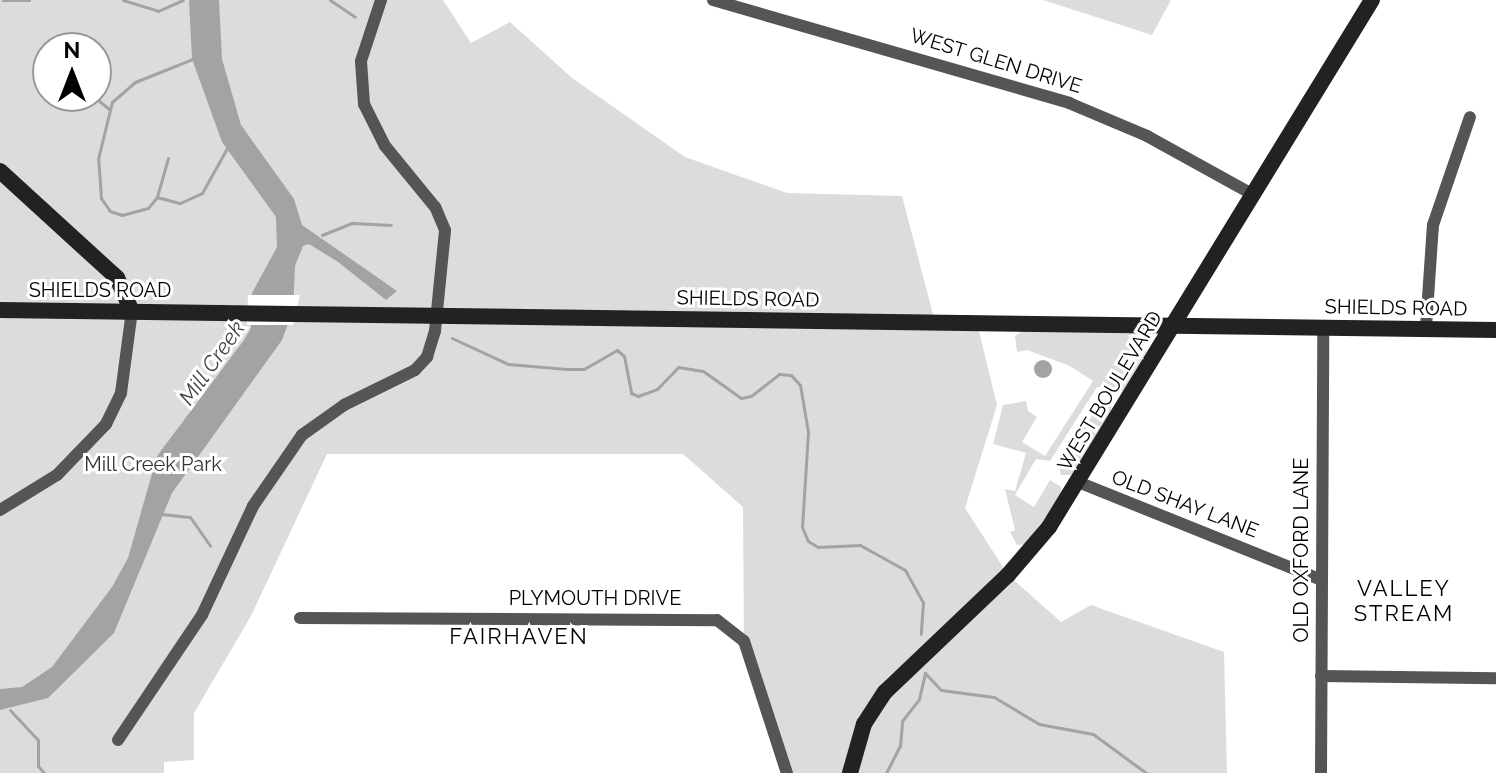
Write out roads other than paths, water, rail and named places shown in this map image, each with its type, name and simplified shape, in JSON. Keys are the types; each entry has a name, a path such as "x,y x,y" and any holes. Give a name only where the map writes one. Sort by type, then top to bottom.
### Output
{"main road":[{"name":"WEST BOULEVARD","path":"850,773 864,724 885,692 1019,564 1078,482 1372,0"},
{"path":"0,171 117,278 132,311"},
{"name":"SHIELDS ROAD","path":"0,310 437,313 1496,330"}],"street":[{"path":"118,740 202,615 253,506 302,435 344,405 415,370 427,357 437,313 446,246 442,218 376,132 360,86 365,40 381,0"},
{"name":"WEST GLEN DRIVE","path":"713,0 1069,103 1158,142 1254,195"},
{"path":"1426,327 1433,225 1470,117"},
{"path":"0,510 57,475 106,424 121,393 132,311"},
{"name":"OLD OXFORD LANE","path":"1321,773 1323,327"},
{"name":"OLD SHAY LANE","path":"1078,482 1322,580"},
{"name":"PLYMOUTH DRIVE","path":"300,618 717,620 744,641 787,773"},
{"path":"1321,676 1496,678"}],"waterway":[{"path":"3,0 29,0"},
{"path":"123,0 158,11 183,0"},
{"path":"330,0 355,17"},
{"path":"168,158 157,197 148,208 122,215 110,211 101,198 98,159 112,102 135,82 195,58"},
{"path":"157,197 180,203 202,193 227,148"},
{"path":"322,235 352,223 391,225"},
{"path":"452,338 508,364 567,369 584,369 617,350 624,356 631,393 638,396 657,389 678,367 703,371 741,398 751,396 779,374 791,375 800,385 808,432 802,527 808,541 818,547 860,545 905,570 923,602 921,634"},
{"path":"161,514 190,517 210,546"},
{"path":"925,673 941,690 994,697 1039,724 1093,734 1146,773"},
{"path":"886,773 900,746 902,721 919,699 925,673"},
{"path":"10,710 38,740 38,766 44,773"}],"district":[{"name":"VALLEY STREAM","path":"1404,600"},
{"name":"FAIRHAVEN","path":"519,637"}],"water label":[{"name":"Mill Creek","path":"212,363"}],"park label":[{"name":"Mill Creek Park","path":"153,464"}]}
